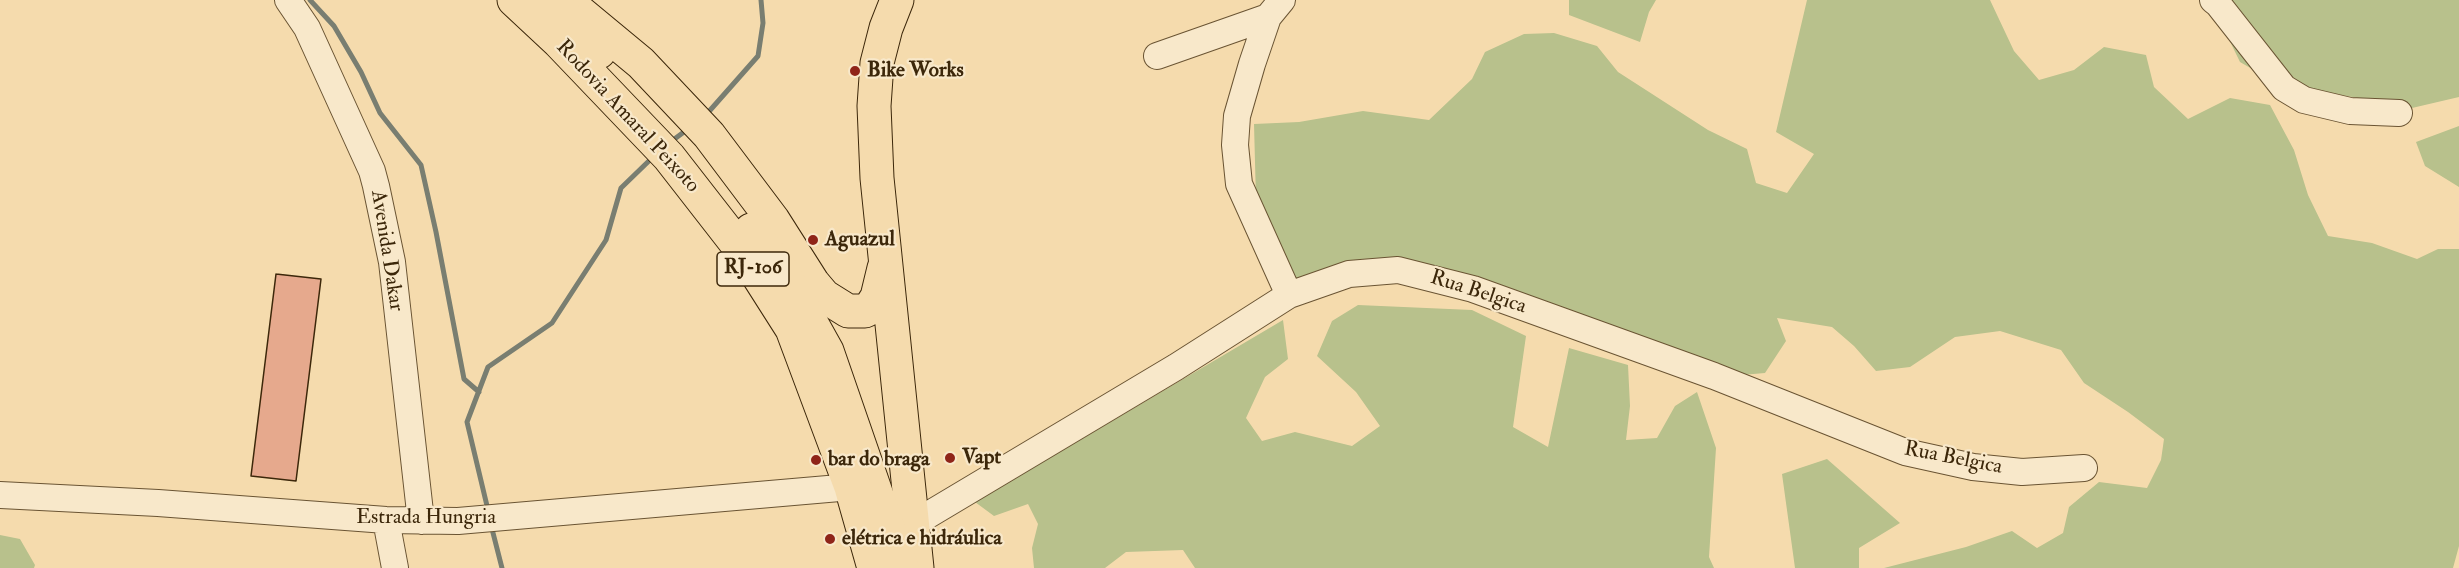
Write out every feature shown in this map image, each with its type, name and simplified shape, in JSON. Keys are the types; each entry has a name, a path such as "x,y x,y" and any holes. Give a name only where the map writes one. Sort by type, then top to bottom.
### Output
{"main road":[{"name":"Rodovia Amaral Peixoto","path":"514,0 559,42 676,133 743,252 792,329 851,487 874,568"},
{"name":"Rodovia Amaral Peixoto","path":"550,0 676,133 783,272 826,351 902,568"},
{"path":"565,0 641,63 676,133 772,220 813,283 832,302 848,311 857,312 870,308 878,297 886,258"},
{"path":"897,0 886,28 877,63 874,106 877,178 917,568"}],"street":[{"name":"Avenida Dakar","path":"288,0 307,28 372,171 376,186 392,262 421,521"},
{"path":"2213,0 2284,88 2304,100 2350,111 2399,113"},
{"path":"1157,56 1275,8"},
{"path":"1275,8 1237,116 1234,145 1239,184 1289,295"},
{"name":"Rua Belgica","path":"913,524 1176,367 1289,295 1349,274 1398,270 1473,289 1714,376 1905,452 1973,467 2022,472 2084,468"},
{"name":"Estrada Hungria","path":"0,495 158,502 386,520 458,521 851,487"},
{"path":"386,520 396,568"}],"green space":[{"path":"1569,0 1656,0 1649,12 1640,42 1569,15"},
{"path":"1807,0 1990,0 2014,51 2039,80 2074,70 2104,47 2146,55 2154,87 2188,119 2230,98 2270,105 2294,150 2308,195 2328,236 2372,243 2417,259 2438,249 2459,249 2459,546 2453,568 1884,568 1966,547 2012,531 2037,548 2063,533 2069,507 2099,482 2147,488 2161,460 2164,439 2084,383 2061,350 2000,331 1955,337 1910,367 1876,371 1854,346 1832,327 1777,318 1786,341 1765,373 1730,376 1510,288 1404,266 1292,280 1256,200 1254,124 1299,122 1363,111 1429,120 1472,79 1485,52 1524,34 1554,33 1597,46 1618,72 1708,130 1747,149 1756,183 1787,193 1814,154 1776,132"},
{"path":"2213,0 2459,0 2459,97 2412,108 2276,83 2240,62"},
{"path":"2459,126 2459,187 2425,166 2416,142"},
{"path":"1358,305 1472,310 1526,336 1513,427 1548,447 1569,348 1628,365 1630,406 1626,440 1657,438 1675,406 1697,392 1716,448 1709,557 1714,568 1195,568 1183,550 1126,552 1105,568 1034,568 1032,548 1038,524 1028,504 994,516 975,502 1283,320 1288,359 1265,377 1246,418 1262,441 1295,432 1352,446 1380,426 1356,392 1317,356 1332,321"},
{"path":"1827,459 1900,523 1859,548 1859,568 1795,568 1782,474"},
{"path":"0,535 20,539 35,565 34,568 0,568"}],"building":[{"path":"276,274 321,279 296,481 251,476"}],"waterway":[{"path":"310,0 334,26 361,72 380,113 421,165 464,379 479,392"},
{"path":"705,116 758,56 763,23 761,0"},
{"path":"669,143 688,129"},
{"path":"488,510 467,422 488,367 552,323 606,240 621,188 653,157"},
{"path":"491,525 502,568"}],"place":[{"name":"Bike Works","path":"855,71"},
{"name":"Aguazul","path":"813,240"},
{"name":"Vapt","path":"950,458"},
{"name":"bar do braga","path":"816,460"},
{"name":"elétrica e hidráulica","path":"830,539"}]}
